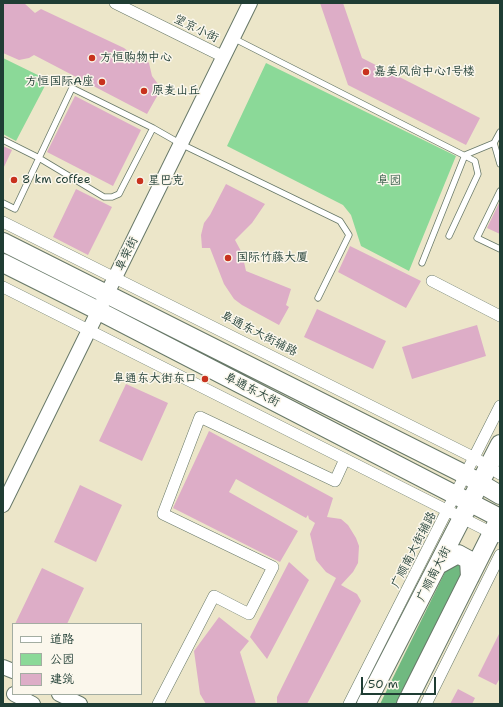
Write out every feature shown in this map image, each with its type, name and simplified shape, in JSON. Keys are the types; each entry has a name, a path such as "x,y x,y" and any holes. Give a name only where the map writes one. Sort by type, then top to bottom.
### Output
{"main road":[{"name":"阜通东大街","path":"3,242 107,294 482,471 500,495"},
{"name":"阜通东大街","path":"3,263 99,311 459,507 498,524"},
{"name":"广顺南大街","path":"366,704 440,564 459,507 500,444"},
{"path":"406,704 498,524"},
{"path":"440,564 458,554 469,560 470,577"}],"street":[{"name":"望京小街","path":"114,3 224,57"},
{"name":"阜荣街","path":"3,505 250,3"},
{"name":"阜通东大街辅路","path":"3,222 116,277 482,471"},
{"path":"432,282 500,316"},
{"path":"3,287 346,459 459,507"},
{"path":"482,471 500,406"},
{"path":"158,704 214,596 249,614 273,567 163,514 200,416 335,481 346,459"},
{"name":"广顺南大街辅路","path":"349,704 459,507"},
{"path":"426,704 500,555"},
{"path":"3,667 12,672"},
{"path":"3,688 12,693"},
{"path":"15,695 33,704"},
{"path":"61,695 80,704"}],"lane":[{"path":"233,38 475,161 478,174 449,236"},
{"path":"3,204 15,209 72,88 181,144 340,221 349,235 318,298"},
{"path":"3,140 39,158 104,197 112,197 118,194 122,188 152,128"},
{"path":"422,263 465,155 494,143 500,132"},
{"path":"494,143 500,164"},
{"path":"500,191 477,238 500,249"}],"green space":[{"path":"3,58 48,80 16,141 3,134"},
{"name":"阜园","path":"266,63 456,156 409,271 361,246 351,215 343,205 227,146"},
{"path":"457,559 465,567 397,704 380,704 450,562"}],"building":[{"name":"方恒购物中心","path":"3,3 24,3 35,13 41,9 124,48 133,55 141,55 149,63 152,76 158,84 160,91 147,114 34,55 29,58 19,60 3,53"},
{"name":"嘉美风尚中心1号楼","path":"320,3 343,3 362,58 480,118 466,145 348,85"},
{"path":"75,96 141,130 113,186 47,152"},
{"path":"3,146 12,150 3,169"},
{"path":"226,184 265,204 252,223 235,240 242,253 246,271 291,289 286,305 289,307 279,325 234,299 224,284 210,248 202,248 201,235 204,223 210,215"},
{"path":"76,189 112,207 88,255 53,237"},
{"path":"500,201 500,234 487,228"},
{"path":"350,246 421,281 406,308 338,272"},
{"path":"317,309 386,341 373,369 304,337"},
{"path":"477,325 486,356 412,379 402,347"},
{"path":"126,384 168,403 142,461 99,441"},
{"path":"209,431 333,498 327,517 341,519 348,525 359,546 358,563 353,572 341,585 357,594 361,601 307,704 277,704 277,697 336,578 326,572 316,560 310,534 315,523 309,519 308,515 306,518 236,479 229,492 298,531 280,562 173,508"},
{"path":"80,485 122,505 96,562 54,542"},
{"path":"289,562 309,580 267,659 250,637"},
{"path":"42,568 84,588 67,623 15,623"},
{"path":"219,617 249,641 240,652 256,704 206,704 200,694 194,651"},
{"path":"500,632 500,678 496,685 478,676"},
{"path":"458,689 475,698 472,704 450,704"}],"place":[{"name":"方恒购物中心","path":"92,58"},
{"name":"嘉美风尚中心1号楼","path":"366,72"},
{"name":"方恒国际A座","path":"102,82"},
{"name":"原麦山丘","path":"144,91"},
{"name":"8 km coffee","path":"14,180"},
{"name":"星巴克","path":"140,181"},
{"name":"国际竹藤大厦","path":"228,258"},
{"name":"阜通东大街东口","path":"205,379"}]}
